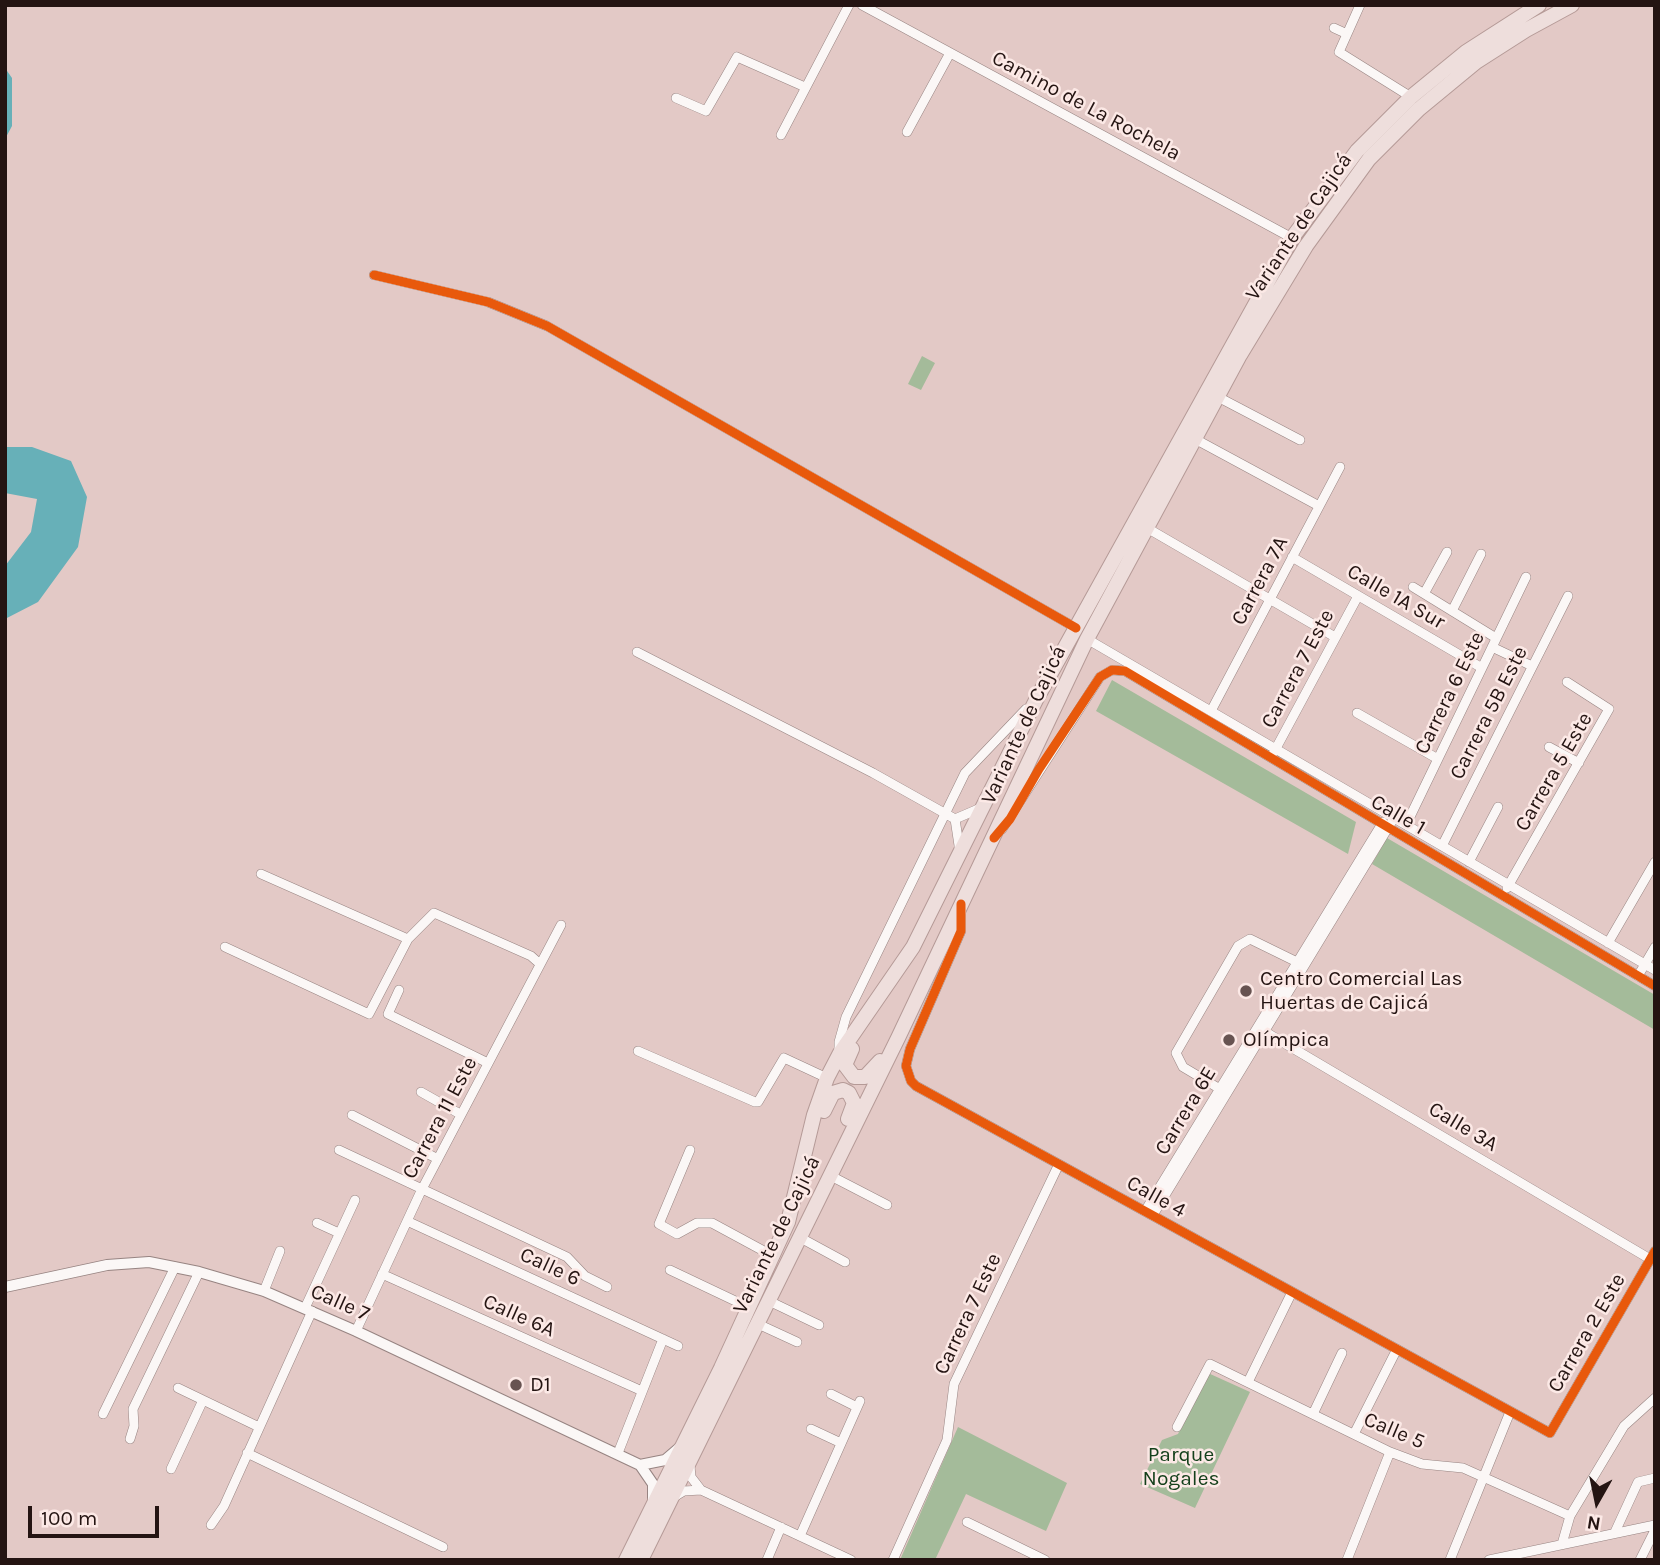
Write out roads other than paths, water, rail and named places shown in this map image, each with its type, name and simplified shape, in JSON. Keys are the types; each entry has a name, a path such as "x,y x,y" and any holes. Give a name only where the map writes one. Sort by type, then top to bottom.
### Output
{"highway":[{"name":"Variante de Cajicá","path":"626,1560 788,1222 827,1078 840,1054 913,947 986,806 1037,698 1292,238 1357,151 1411,97 1466,52 1539,5"},
{"name":"Variante de Cajicá","path":"640,1560 898,1038 1087,639 1218,397 1306,246 1369,159 1419,109 1476,62 1572,5"},
{"path":"865,1019 846,1060 850,1075 859,1078 870,1073 898,1038"},
{"path":"805,1152 817,1138 829,1097 832,1093 843,1090 849,1093 854,1103 835,1143 837,1160"}],"street":[{"path":"781,135 849,5"},
{"name":"Camino de La Rochela","path":"862,5 1292,238"},
{"path":"1360,5 1339,47 1343,57 1411,97"},
{"path":"1334,28 1345,33"},
{"path":"906,132 950,52"},
{"path":"676,98 706,111 737,57 805,87"},
{"path":"374,275 488,302 547,326 1076,628"},
{"path":"1218,397 1300,440"},
{"path":"1195,439 1319,506"},
{"name":"Carrera 7A","path":"1211,711 1340,467"},
{"path":"1147,528 1335,637"},
{"path":"1425,592 1447,552"},
{"path":"1452,611 1481,554"},
{"name":"Calle 1A Sur","path":"1292,557 1482,668"},
{"name":"Carrera 6 Este","path":"1406,825 1526,577"},
{"path":"1413,587 1425,592 1494,643 1532,666"},
{"name":"Carrera 7 Este","path":"1269,760 1358,596"},
{"name":"Carrera 5B Este","path":"1442,846 1567,596"},
{"name":"Calle 1","path":"1087,639 1655,970"},
{"path":"637,652 873,772 955,820"},
{"name":"Calle 1","path":"994,838 1010,820 1039,769 1100,677 1112,670 1125,671 1269,760 1655,986"},
{"name":"Carrera 5 Este","path":"1503,896 1609,709 1567,682"},
{"path":"840,1054 839,1042 846,1017 965,773 1037,698"},
{"path":"1357,713 1438,759"},
{"path":"1549,747 1579,763"},
{"path":"955,820 986,806"},
{"path":"1469,862 1498,807"},
{"name":"Carrera 6E","path":"1149,1213 1220,1089 1261,1029 1297,962 1391,816"},
{"path":"955,820 956,839 961,855"},
{"name":"Carrera 6E","path":"1149,1213 1384,827"},
{"path":"1608,943 1655,862"},
{"path":"261,874 408,939"},
{"name":"Calle 4","path":"961,904 961,931 910,1049 906,1066 911,1081 1549,1433"},
{"path":"225,947 369,1014 408,939 434,913 531,956 540,964"},
{"name":"Carrera 11 Este","path":"356,1331 421,1191 561,925"},
{"path":"1220,1089 1183,1067 1176,1053 1238,946 1250,939 1297,962"},
{"path":"1638,976 1655,947"},
{"path":"399,990 388,1013 488,1063"},
{"name":"Calle 3A","path":"1261,1029 1652,1255"},
{"path":"638,1051 755,1102 758,1102 784,1058 827,1078"},
{"path":"421,1092 460,1114"},
{"path":"352,1115 438,1159"},
{"path":"339,1150 421,1191 567,1257 584,1276 607,1287"},
{"path":"690,1150 659,1224 677,1234 697,1223 712,1223 773,1256"},
{"name":"Carrera 7 Este","path":"893,1560 947,1440 954,1384 1059,1164"},
{"path":"829,1175 887,1205"},
{"path":"211,1525 223,1506 259,1427 355,1200"},
{"name":"Calle 6","path":"407,1221 678,1346"},
{"path":"317,1223 340,1233"},
{"path":"799,1237 845,1262"},
{"path":"264,1292 280,1251"},
{"name":"Carrera 2 Este","path":"1549,1433 1652,1255"},
{"name":"Calle 7","path":"5,1287 107,1265 149,1262 199,1272 308,1309 640,1465"},
{"path":"103,1415 175,1267"},
{"path":"670,1270 748,1307"},
{"path":"130,1439 134,1426 133,1409 199,1272"},
{"name":"Calle 6A","path":"382,1274 642,1391"},
{"path":"1248,1382 1292,1292"},
{"path":"769,1301 819,1325"},
{"path":"758,1324 797,1342"},
{"path":"618,1453 663,1339"},
{"path":"1354,1434 1397,1349"},
{"path":"1313,1414 1342,1353"},
{"name":"Calle 5","path":"1177,1427 1210,1364 1390,1452 1422,1464 1446,1465 1483,1475 1570,1516"},
{"path":"178,1388 259,1427"},
{"path":"800,1536 859,1404 831,1394"},
{"path":"1562,1544 1570,1516 1623,1426 1655,1398"},
{"path":"172,1469 203,1400"},
{"path":"1645,1404 1655,1408"},
{"path":"1450,1560 1510,1412"},
{"path":"811,1429 841,1443"},
{"path":"652,1507 653,1484 640,1465 664,1460 684,1439"},
{"path":"1348,1560 1390,1452"},
{"path":"247,1453 443,1547"},
{"path":"690,1461 691,1477 701,1490 851,1560"},
{"path":"1615,1532 1640,1480 1655,1478"},
{"path":"670,1501 684,1491 701,1490"},
{"path":"967,1522 1045,1560"},
{"path":"1492,1559 1655,1525"},
{"path":"767,1560 781,1527"},
{"path":"1640,1560 1655,1530"}],"water":[{"path":"5,68 12,78 12,126 5,139"},
{"path":"5,447 32,447 71,461 87,497 78,547 38,602 5,619 5,566 31,532 37,499 5,493"}],"place":[{"name":"Centro Comercial Las Huertas de Cajicá","path":"1246,991"},
{"name":"Olímpica","path":"1229,1040"},
{"name":"D1","path":"516,1385"}],"park label":[{"name":"Parque Nogales","path":"1181,1467"}]}
